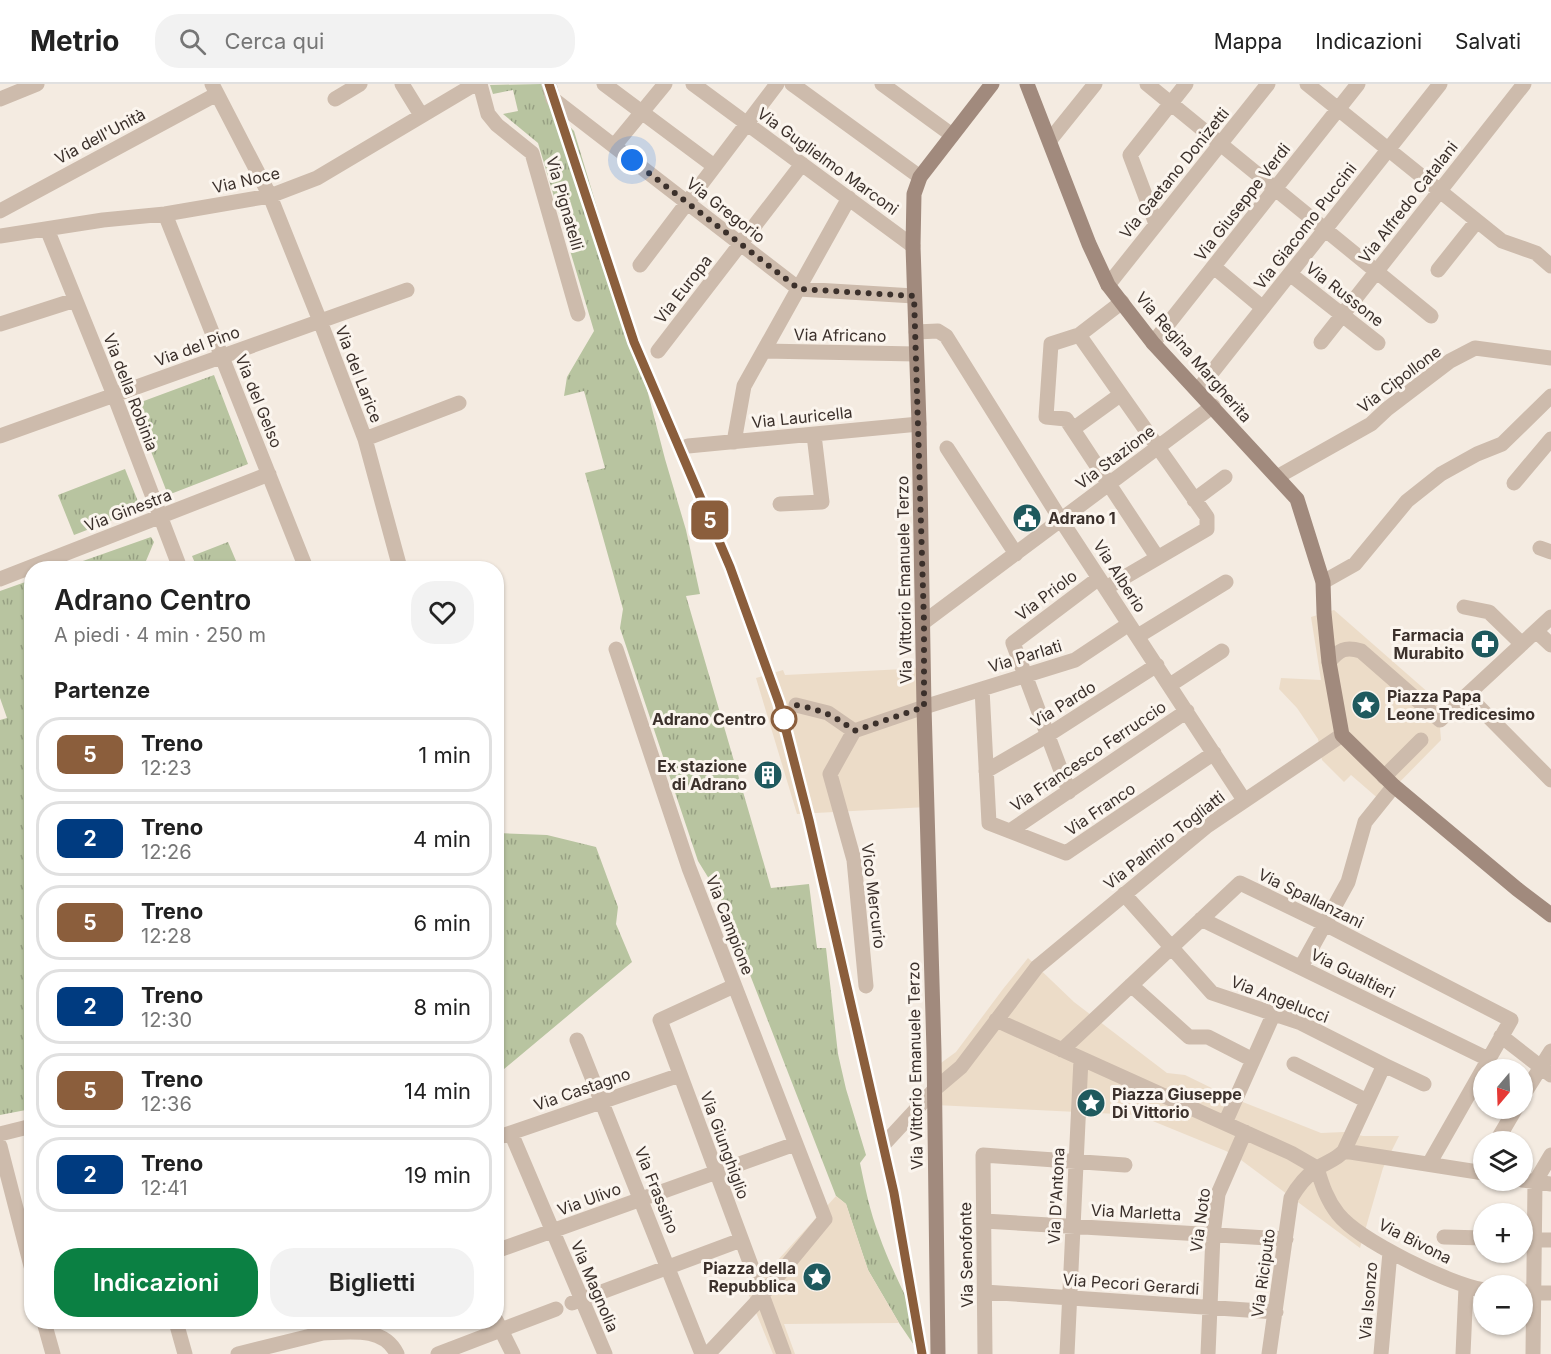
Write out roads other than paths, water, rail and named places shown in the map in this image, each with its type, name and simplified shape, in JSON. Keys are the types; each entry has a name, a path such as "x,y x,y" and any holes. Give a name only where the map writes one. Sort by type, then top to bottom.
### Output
{"street":[{"path":"0,99 37,84"},
{"path":"335,99 360,84"},
{"path":"402,84 421,115"},
{"name":"Via Gregorio","path":"549,84 553,99 799,289"},
{"path":"604,84 714,166"},
{"path":"614,146 665,84"},
{"name":"Via Guglielmo Marconi","path":"693,84 913,246"},
{"path":"640,265 777,84"},
{"path":"792,84 920,177"},
{"path":"882,84 952,135"},
{"name":"Via Regina Margherita","path":"1027,84 1089,244 1108,285 1153,343 1297,499 1323,582 1329,662 1342,735"},
{"path":"1050,140 1095,84"},
{"path":"1147,84 1431,316"},
{"path":"1156,224 1130,155 1186,84"},
{"name":"Via Gaetano Donizetti","path":"1108,285 1268,84"},
{"path":"1307,84 1502,241 1536,253 1551,266"},
{"name":"Via Giuseppe Verdi","path":"1153,343 1358,84"},
{"name":"Via Giacomo Puccini","path":"1198,390 1440,84"},
{"name":"Via Alfredo Catalani","path":"1321,342 1524,84"},
{"name":"Via Noce","path":"0,236 165,214 270,196 317,178 471,85"},
{"name":"Via Pignatelli","path":"471,85 497,125 532,153 578,315"},
{"name":"Via Vittorio Emanuele Terzo","path":"938,1354 935,1089 914,296 914,194 920,177 990,85"},
{"name":"Via del Larice","path":"217,88 270,196 320,321 365,439 398,561"},
{"name":"Via dell'Unità","path":"0,211 217,88"},
{"name":"Via Europa","path":"658,351 802,164"},
{"path":"734,442 744,386 849,198"},
{"name":"Via del Gelso","path":"165,214 303,561"},
{"path":"1438,270 1477,221"},
{"name":"Via della Robinia","path":"47,229 177,561"},
{"path":"1214,267 1263,308"},
{"name":"Via Russone","path":"1290,274 1378,343"},
{"path":"799,289 914,296"},
{"name":"Via del Pino","path":"0,436 407,290"},
{"path":"0,324 75,300"},
{"path":"1122,303 1079,335 1051,344 1046,417 1066,419 1157,557"},
{"name":"Via Alberio","path":"916,332 938,331 946,336 1061,520 1244,800"},
{"path":"1079,335 1207,517 1207,529 1157,557 1103,583"},
{"name":"Via Cipollone","path":"1277,477 1371,424 1450,361 1475,348 1551,358"},
{"name":"Via Africano","path":"764,351 916,354"},
{"path":"1073,429 1120,395"},
{"path":"1323,582 1355,564 1407,501 1424,487 1441,474 1477,454 1502,444 1550,400"},
{"path":"365,439 459,403"},
{"name":"Via Stazione","path":"924,622 1213,406"},
{"name":"Via Lauricella","path":"688,446 919,424"},
{"path":"780,504 822,502 814,435"},
{"path":"1514,483 1551,438"},
{"path":"947,448 1016,554"},
{"name":"Via Ginestra","path":"46,561 269,474"},
{"path":"1194,500 1225,477"},
{"name":"Via Ginestra","path":"0,579 24,570"},
{"name":"Via Parlati","path":"854,731 1075,660 1226,582"},
{"name":"Via Priolo","path":"1026,675 1013,643 1103,583"},
{"path":"1464,607 1489,612 1522,644"},
{"path":"1329,662 1339,650 1351,648 1360,651 1440,720 1551,617"},
{"path":"1536,631 1551,645"},
{"name":"Via Campione","path":"616,650 689,868 825,1219 758,1294"},
{"path":"1170,685 1222,651"},
{"name":"Via Pardo","path":"986,771 1048,735 1157,665"},
{"path":"1026,675 1069,792"},
{"name":"Via Franco","path":"982,689 989,823 1066,854 1214,753"},
{"path":"1467,694 1551,780"},
{"path":"796,705 828,713 854,731"},
{"name":"Via Francesco Ferruccio","path":"1010,831 1187,711"},
{"name":"Vico Mercurio","path":"854,731 830,774 854,860 866,986"},
{"path":"1342,735 1389,782 1517,890 1551,915"},
{"name":"Via Palmiro Togliatti","path":"885,1143 935,1089 961,1067 1037,967 1207,826 1342,735"},
{"path":"1301,968 1348,882 1365,822 1389,782 1421,740"},
{"name":"Via Spallanzani","path":"1062,1050 1240,883 1325,924 1510,1020 1501,1036"},
{"name":"Via Angelucci","path":"1124,894 1212,993 1300,1023 1424,1084"},
{"name":"Via Gualtieri","path":"1201,919 1488,1059"},
{"path":"1131,985 1189,1037 1208,1037 1253,1060"},
{"name":"Via Giunghiglio","path":"735,986 660,1020 741,1240 758,1294 784,1354"},
{"path":"1225,1123 1274,1013"},
{"path":"996,1020 1291,1153 1317,1168 1338,1157 1344,1150 1384,1065"},
{"path":"1488,1059 1501,1036 1546,1071"},
{"name":"Via Frassino","path":"577,1040 702,1354"},
{"path":"1533,1085 1546,1071 1551,1051"},
{"name":"Via D'Antona","path":"1067,1354 1081,1059"},
{"path":"1294,1064 1367,1101"},
{"name":"Via Castagno","path":"504,1135 680,1075"},
{"path":"1429,1164 1473,1086"},
{"path":"0,1134 24,1128"},
{"name":"Via Noto","path":"1208,1354 1213,1235 1218,1194 1245,1132"},
{"name":"Via Magnolia","path":"504,1135 552,1231 577,1301 605,1354"},
{"name":"Via Ulivo","path":"504,1248 795,1144"},
{"path":"0,1146 24,1239"},
{"path":"1344,1150 1429,1164 1473,1168"},
{"name":"Via Senofonte","path":"985,1354 983,1155 1076,1162"},
{"path":"1533,1176 1551,1155"},
{"path":"1076,1162 1125,1165"},
{"name":"Via Riciputo","path":"1269,1354 1291,1198 1298,1184 1317,1168"},
{"name":"Via Bivona","path":"1317,1168 1327,1197 1339,1216 1390,1252 1473,1288"},
{"path":"1533,1182 1551,1184"},
{"name":"Via Marletta","path":"984,1221 1286,1239"},
{"path":"1444,1237 1473,1238"},
{"path":"1533,1239 1551,1240"},
{"path":"577,1301 741,1240"},
{"name":"Via Isonzo","path":"1381,1354 1390,1252"},
{"path":"1463,1354 1466,1287"},
{"name":"Via Pecori Gerardi","path":"985,1292 1276,1312"},
{"path":"1533,1292 1551,1293"},
{"path":"708,1354 758,1294"},
{"path":"504,1324 556,1309"},
{"path":"46,1329 53,1354"},
{"path":"178,1329 185,1354"},
{"path":"238,1354 316,1329"},
{"path":"339,1329 374,1333 393,1346 397,1354"},
{"path":"438,1354 491,1329"},
{"path":"501,1329 513,1354"},
{"path":"1531,1335 1533,1354"}],"train":[{"name":"5","path":"549,84 634,342 730,567 779,703 809,820 878,1131 894,1193 922,1354"}],"place":[{"name":"Adrano 1","path":"1027,518"},
{"name":"Farmacia Murabito","path":"1485,644"},
{"name":"Piazza Papa Leone Tredicesimo","path":"1366,705"},
{"name":"Adrano Centro","path":"784,719"},
{"name":"Ex stazione di Adrano","path":"768,775"},
{"name":"Piazza Giuseppe Di Vittorio","path":"1091,1103"},
{"name":"Piazza della Repubblica","path":"817,1277"}]}
